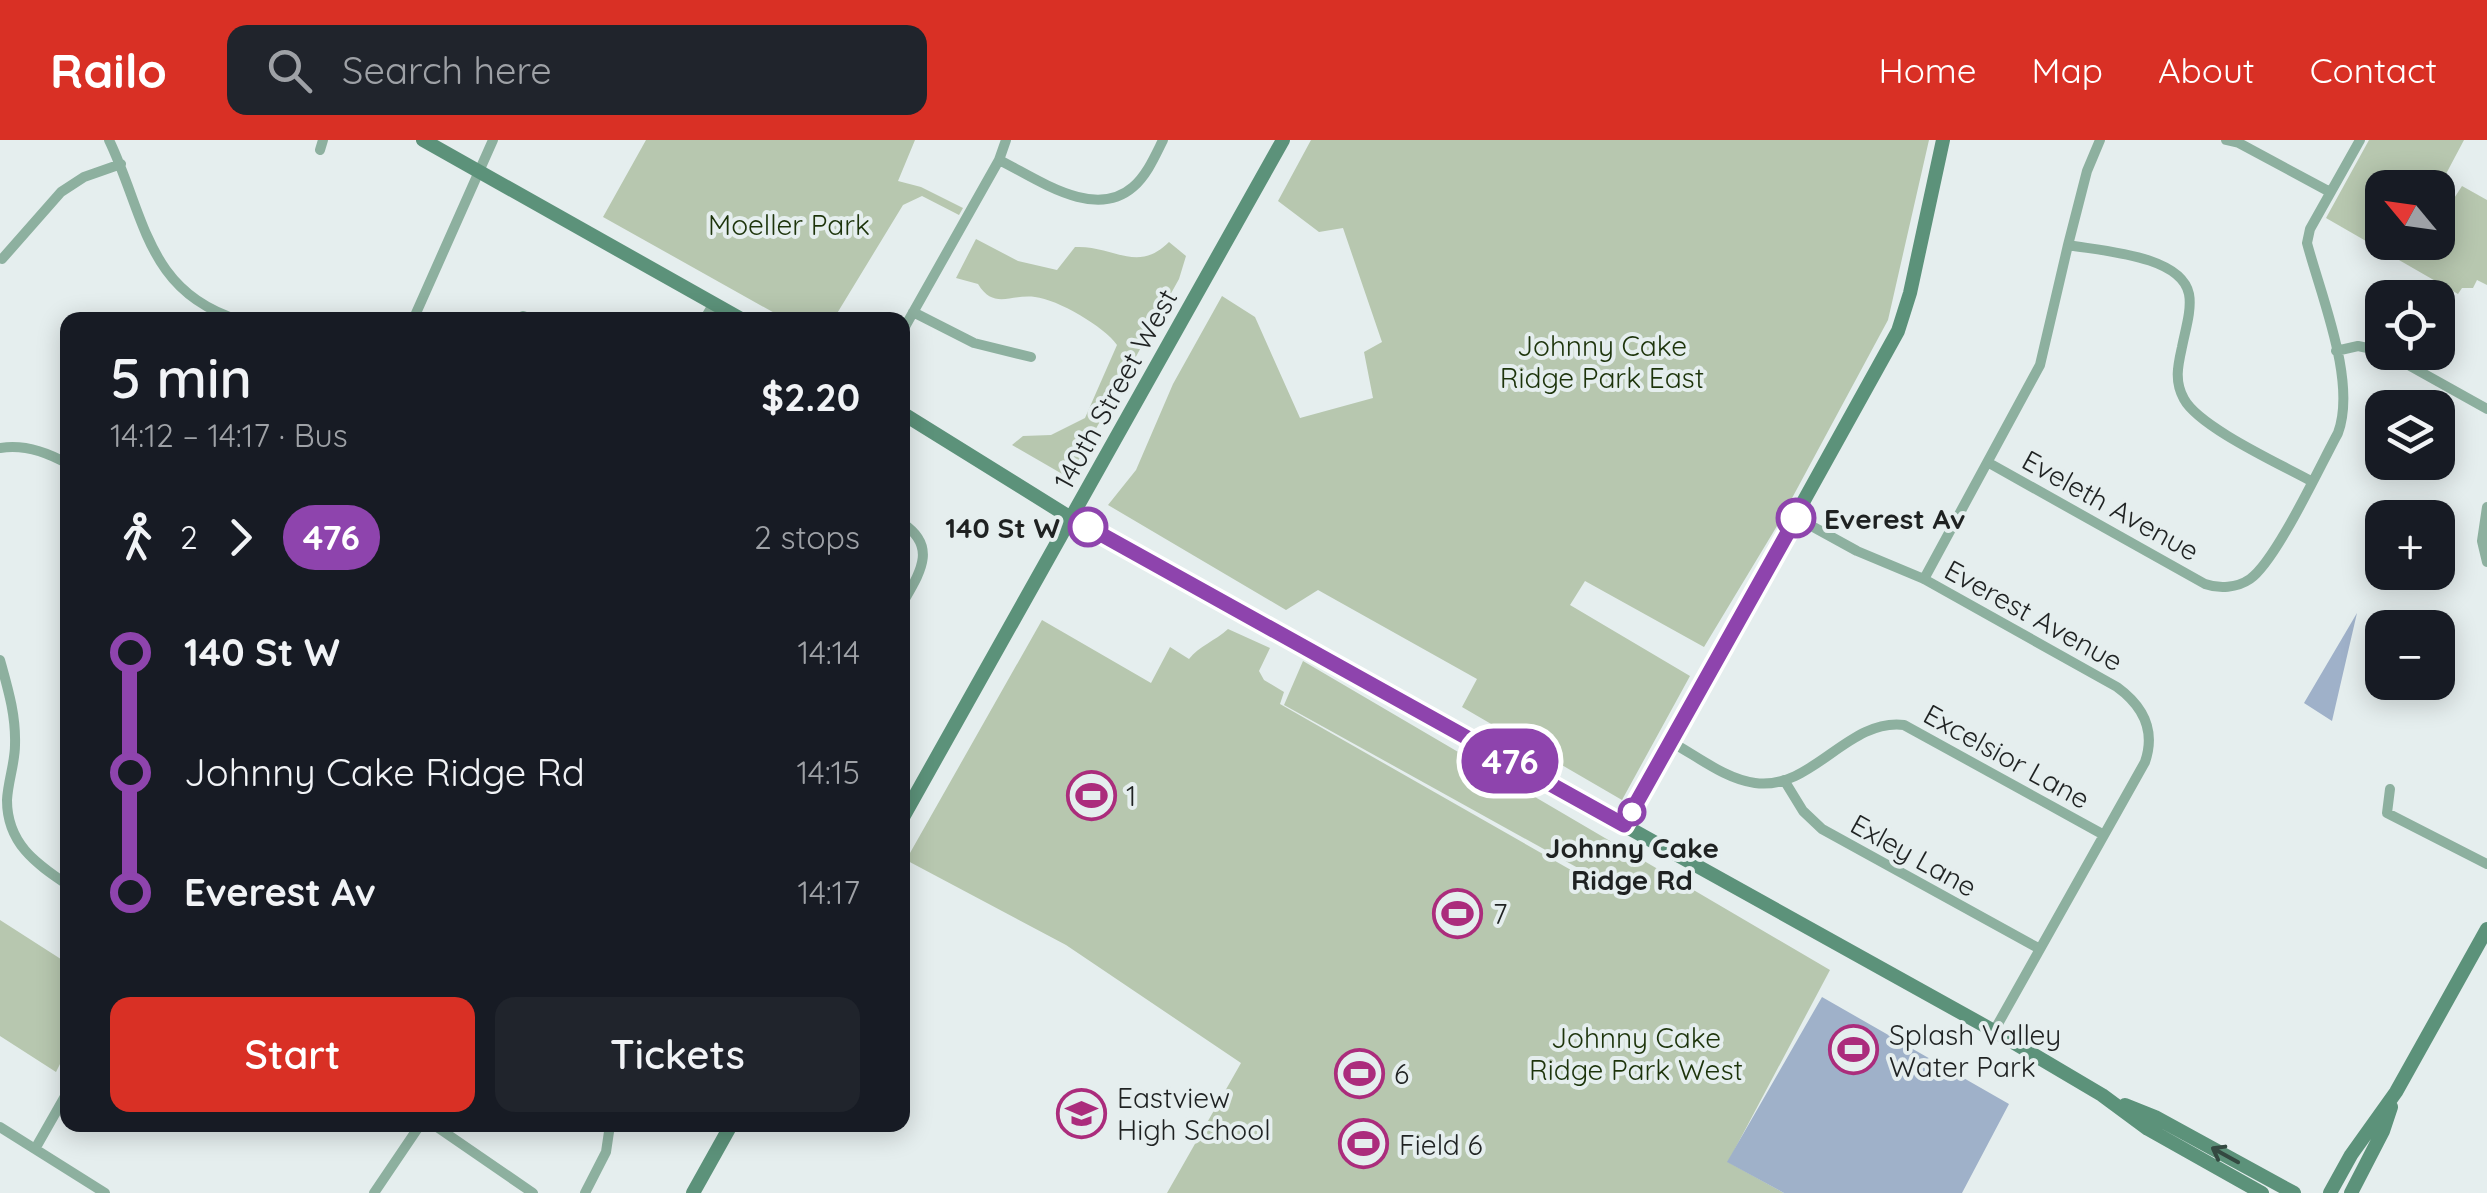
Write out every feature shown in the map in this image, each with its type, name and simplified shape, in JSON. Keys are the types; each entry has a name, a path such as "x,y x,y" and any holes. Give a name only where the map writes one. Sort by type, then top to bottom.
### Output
{"street":[{"path":"109,140 154,254 188,296 217,312"},
{"path":"423,140 728,312"},
{"path":"417,312 493,140"},
{"path":"910,319 999,160 1006,140"},
{"path":"999,160 1077,196 1109,199 1134,186 1163,140"},
{"name":"140th Street West","path":"910,805 1282,140"},
{"path":"1624,825 1898,331 1944,140"},
{"path":"1924,579 2040,365 2068,245 2100,140"},
{"path":"2226,140 2239,143 2330,192"},
{"path":"2068,245 2160,264 2175,272 2190,297 2177,369 2184,400 2197,416 2311,481 2338,434 2345,393 2307,243 2310,229 2360,140"},
{"path":"2,259 61,192 121,164"},
{"path":"709,312 714,304"},
{"path":"914,312 974,343 1031,357"},
{"path":"2336,351 2365,348"},
{"path":"2417,370 2487,409"},
{"path":"910,418 1071,518 1994,1031 2102,1095 2148,1129 2262,1193"},
{"path":"0,448 44,452 60,460"},
{"name":"Eveleth Avenue","path":"1989,463 2205,584 2219,587 2238,585 2264,565 2311,481"},
{"path":"2487,507 2482,541 2487,562"},
{"name":"Everest Avenue","path":"1796,518 1856,551 1924,579 2124,692 2139,707 2147,722 2150,744 2145,762 2104,835"},
{"path":"910,528 924,554 910,589"},
{"path":"0,660 15,716 15,749 7,800 12,829 21,848 36,864 60,880"},
{"name":"Excelsior Lane","path":"1784,780 1870,730 1898,724 1922,733 2104,835"},
{"path":"1671,742 1741,780 1762,784 1784,780"},
{"name":"Exley Lane","path":"1784,780 1803,811 1822,829 2040,949"},
{"path":"2390,789 2387,813 2487,864"},
{"path":"1994,1031 2104,835"},
{"path":"2330,1193 2396,1092 2487,929"},
{"path":"2351,1193 2383,1131 2396,1092"},
{"path":"2102,1095 2155,1117 2294,1193"},
{"path":"35,1149 60,1105"},
{"path":"0,1127 104,1193"},
{"path":"374,1193 415,1132"},
{"path":"444,1132 533,1193"},
{"path":"585,1193 606,1152 609,1132"},
{"path":"693,1193 727,1132"}],"green space":[{"name":"Moeller Park","path":"646,140 915,140 898,181 921,187 963,208 959,215 922,196 903,205 838,312 773,312 603,217"},
{"name":"Johnny Cake Ridge Park East","path":"1311,140 1929,140 1888,320 1777,526 1704,647 1585,581 1570,605 1690,676 1622,800 1462,707 1477,679 1318,590 1286,610 1108,505 1136,470 1173,384 1222,296 1255,317 1300,418 1373,398 1364,352 1382,342 1343,228 1319,232 1278,201"},
{"path":"2369,140 2464,140 2448,170 2365,170 2365,240 2326,218"},
{"path":"2462,186 2487,200 2487,285 2477,280 2473,288 2462,288 2458,294 2455,280 2434,280 2399,260 2455,260 2455,197"},
{"path":"976,239 1018,261 1057,270 1075,247 1135,257 1146,256 1169,242 1186,256 1179,279 1078,461 1064,475 1012,445 1023,436 1051,435 1085,418 1117,345 1092,322 1055,303 1035,297 996,299 978,284 956,278"},
{"name":"Johnny Cake Ridge Park West","path":"1042,620 1151,683 1170,647 1189,659 1228,629 1270,648 1259,671 1264,680 1284,692 1280,704 1585,878 1587,873 1284,705 1303,661 1830,970 1728,1162 1784,1193 1167,1193 1241,1063 1066,945 910,862 910,853"},
{"path":"0,920 60,959 60,1064 56,1072 0,1036"}],"water":[{"path":"2357,613 2332,721 2304,703"},
{"name":"Splash Valley Water Park","path":"1822,997 2009,1104 1962,1193 1784,1193 1727,1162"}],"bus line":[{"name":"476","path":"1088,527 1624,825 1796,518"}],"place":[{"name":"Everest Av","path":"1796,518"},
{"name":"140 St W","path":"1088,527"},
{"name":"1","path":"1091,795"},
{"name":"Johnny Cake Ridge Rd","path":"1632,812"},
{"name":"7","path":"1458,913"},
{"name":"Splash Valley Water Park","path":"1854,1050"},
{"name":"6","path":"1359,1073"},
{"name":"Eastview High School","path":"1082,1113"},
{"name":"Field 6","path":"1364,1144"}]}
